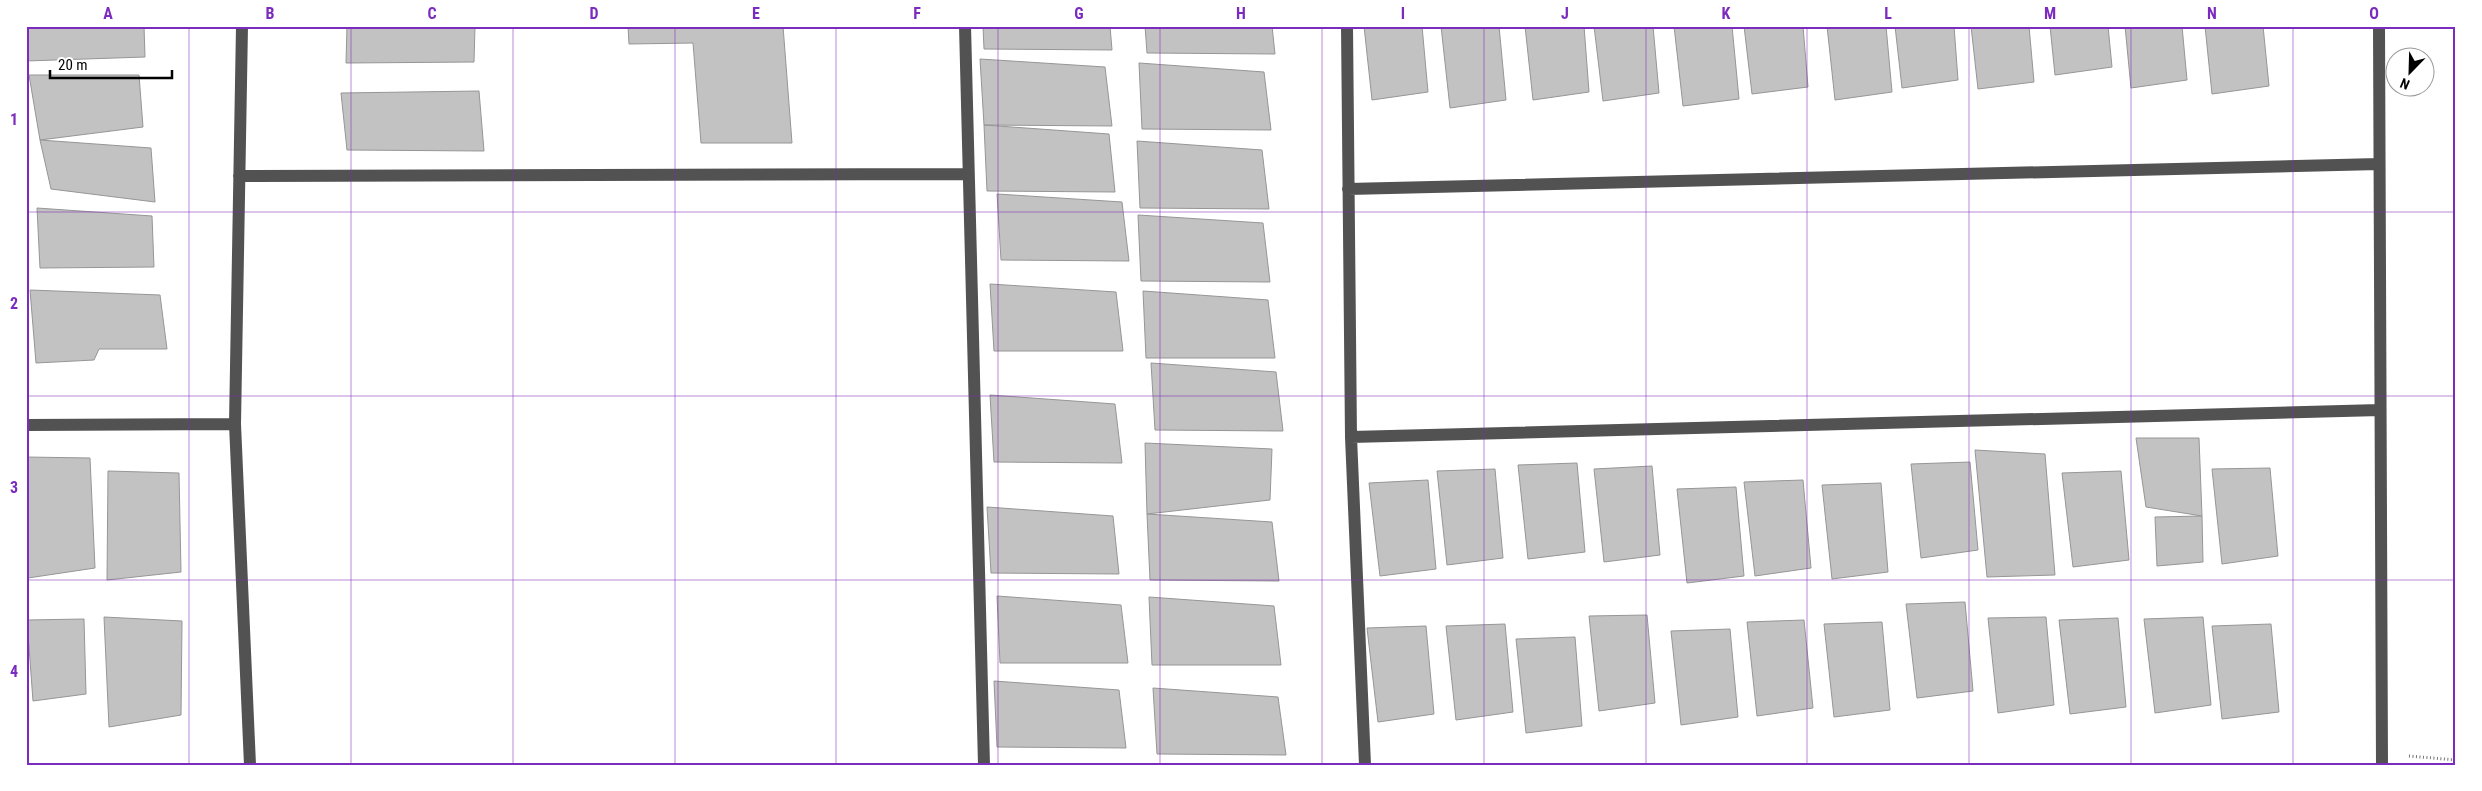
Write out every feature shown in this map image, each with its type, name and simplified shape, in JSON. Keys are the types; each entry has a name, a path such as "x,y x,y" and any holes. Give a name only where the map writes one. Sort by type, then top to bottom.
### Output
{"street":[{"path":"242,26 235,424 250,765"},
{"path":"965,26 984,765"},
{"path":"1347,26 1352,438 1365,765"},
{"path":"2379,26 2382,759"},
{"path":"1348,189 2379,164"},
{"path":"239,176 968,174"},
{"path":"1352,438 2380,410"},
{"path":"26,425 235,424"}],"path":[{"path":"2382,759 2456,760"}],"building":[{"path":"26,26 144,26 145,57 26,61"},
{"path":"347,26 475,26 474,62 346,63"},
{"path":"628,26 783,26 792,143 701,143 693,43 629,44"},
{"path":"983,26 1110,26 1112,50 984,49"},
{"path":"1145,26 1272,26 1275,54 1147,53"},
{"path":"1364,26 1422,26 1428,92 1372,100"},
{"path":"1441,26 1499,26 1506,100 1450,108"},
{"path":"1525,26 1584,26 1589,92 1533,100"},
{"path":"1594,26 1653,26 1659,93 1603,101"},
{"path":"1674,26 1732,26 1739,99 1683,106"},
{"path":"1744,26 1803,26 1808,87 1752,94"},
{"path":"1827,26 1886,26 1892,92 1835,100"},
{"path":"1895,26 1954,26 1958,80 1902,88"},
{"path":"1971,26 2029,26 2034,82 1978,89"},
{"path":"2050,26 2108,26 2112,67 2055,75"},
{"path":"2125,26 2182,26 2187,80 2131,88"},
{"path":"2205,26 2263,26 2269,86 2212,94"},
{"path":"980,59 1105,67 1112,126 984,125"},
{"path":"1139,63 1264,72 1271,130 1142,129"},
{"path":"29,75 139,75 143,127 40,140"},
{"path":"479,91 484,151 347,150 341,93"},
{"path":"984,125 1109,134 1115,192 987,191"},
{"path":"40,140 151,148 155,202 51,189"},
{"path":"1137,141 1262,150 1269,209 1140,208"},
{"path":"997,194 1122,202 1129,261 1001,260"},
{"path":"37,208 152,216 154,267 40,268"},
{"path":"1138,215 1263,223 1270,282 1141,281"},
{"path":"990,284 1116,292 1123,351 994,351"},
{"path":"30,290 160,295 167,349 99,349 94,360 36,363"},
{"path":"1143,291 1268,300 1275,358 1146,358"},
{"path":"1151,363 1276,372 1283,431 1155,430"},
{"path":"990,395 1115,404 1122,463 994,462"},
{"path":"2136,438 2199,438 2202,516 2146,507"},
{"path":"1145,443 1272,449 1270,500 1147,514"},
{"path":"1975,450 2045,454 2055,575 1987,577"},
{"path":"26,457 90,458 95,568 28,578"},
{"path":"1970,462 1978,550 1921,558 1911,464"},
{"path":"1577,463 1585,552 1528,559 1518,465"},
{"path":"1652,466 1660,555 1604,562 1594,469"},
{"path":"2270,468 2278,556 2222,564 2212,469"},
{"path":"1495,469 1503,558 1447,565 1437,471"},
{"path":"108,471 179,473 181,572 107,580"},
{"path":"2121,471 2129,560 2073,567 2062,473"},
{"path":"1428,480 1436,569 1380,576 1369,483"},
{"path":"1803,480 1811,568 1755,576 1744,482"},
{"path":"1881,483 1888,572 1832,579 1822,485"},
{"path":"1736,487 1744,576 1687,583 1677,489"},
{"path":"987,507 1113,516 1119,574 991,573"},
{"path":"1147,514 1272,522 1279,581 1150,580"},
{"path":"2202,516 2203,562 2157,566 2155,517"},
{"path":"997,596 1121,605 1128,663 1000,663"},
{"path":"1149,597 1274,606 1281,665 1152,665"},
{"path":"1965,602 1973,691 1917,698 1906,604"},
{"path":"1647,615 1655,703 1599,711 1589,616"},
{"path":"104,617 182,621 181,715 109,727"},
{"path":"2046,617 2054,705 1998,713 1988,618"},
{"path":"2203,617 2211,705 2155,713 2144,619"},
{"path":"2118,618 2126,707 2070,714 2059,620"},
{"path":"84,619 86,694 33,701 27,620"},
{"path":"1804,620 1813,708 1757,716 1747,622"},
{"path":"1882,622 1890,710 1834,717 1824,624"},
{"path":"1505,624 1513,712 1456,720 1446,626"},
{"path":"2271,624 2279,712 2222,719 2212,626"},
{"path":"1426,626 1434,714 1378,722 1367,628"},
{"path":"1730,629 1738,717 1681,725 1671,631"},
{"path":"1575,637 1582,726 1526,733 1516,639"},
{"path":"994,681 1119,690 1126,748 997,747"},
{"path":"1153,688 1278,697 1286,755 1157,754"}]}
